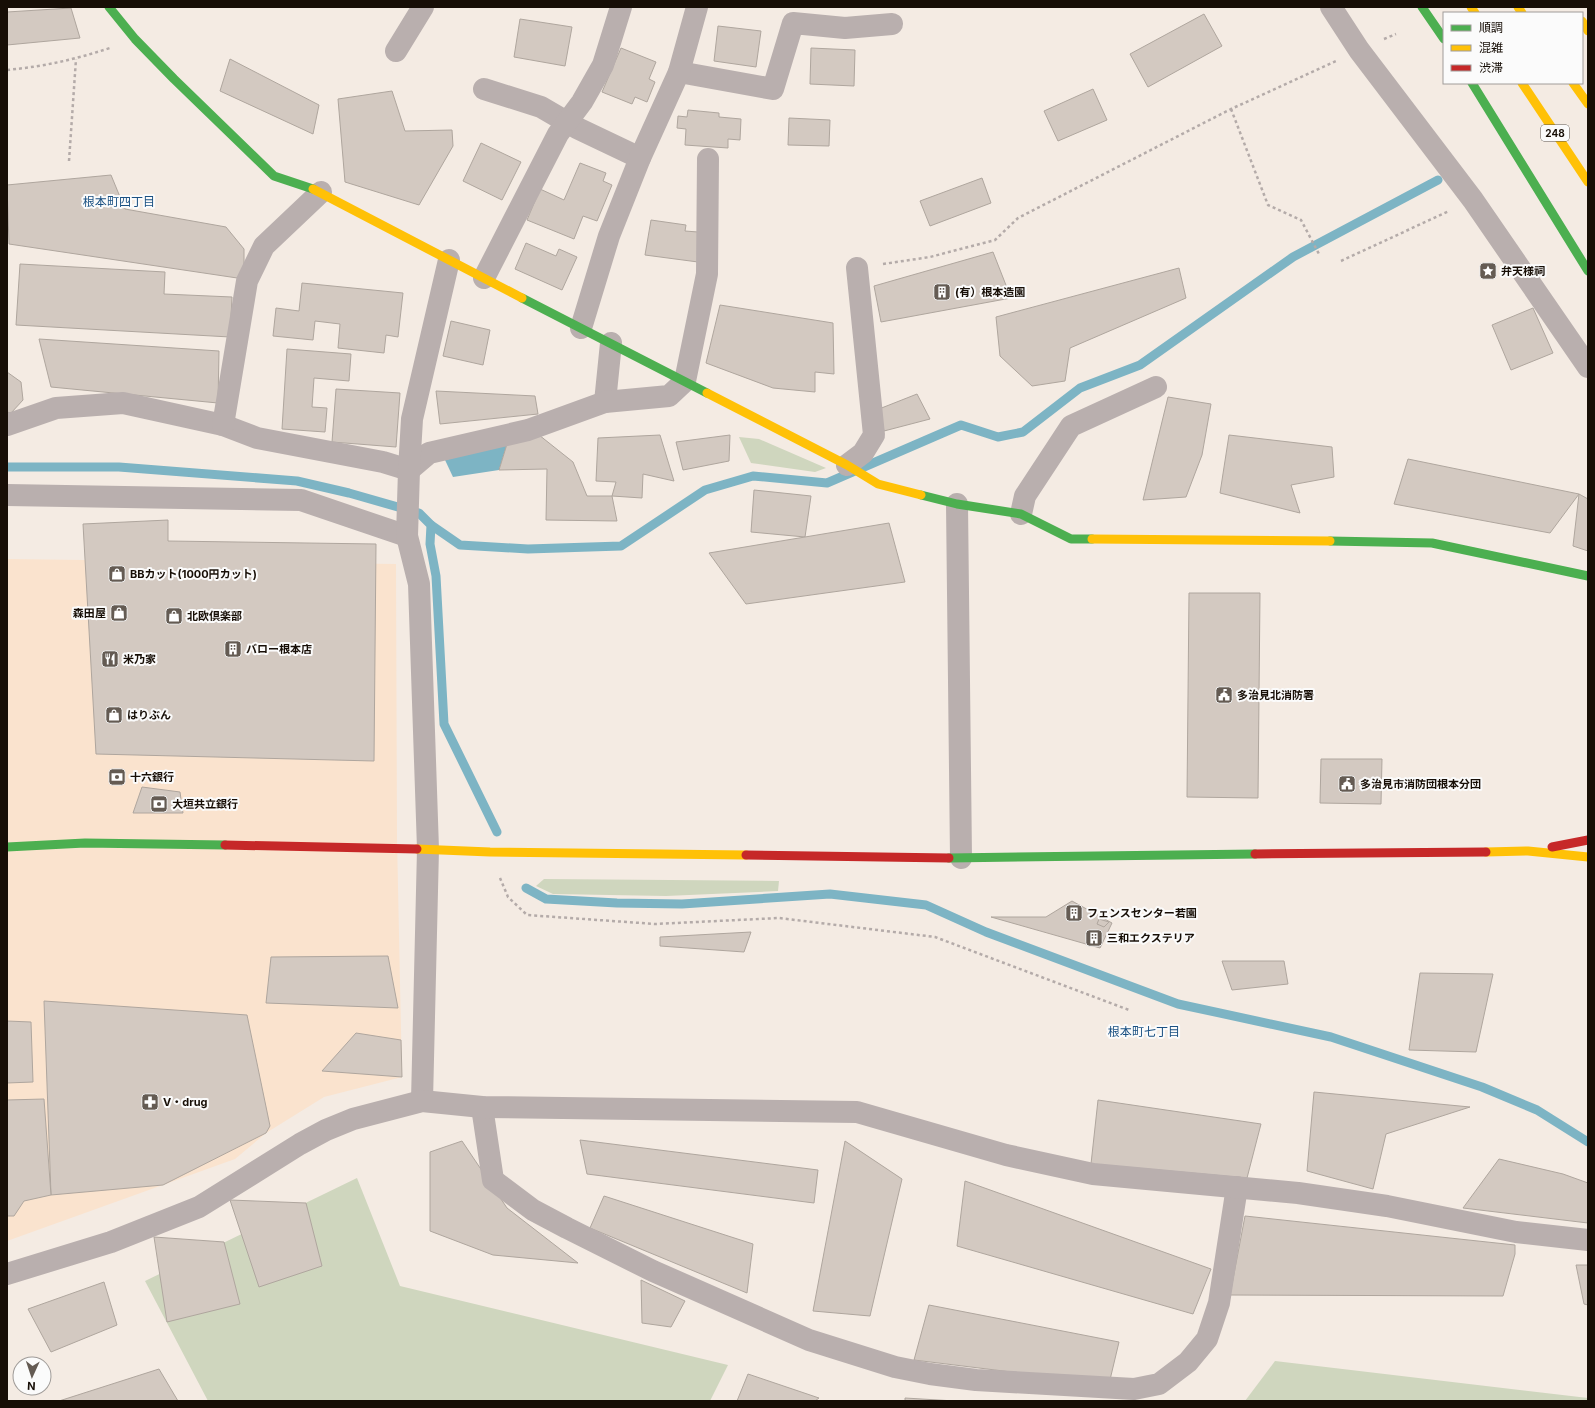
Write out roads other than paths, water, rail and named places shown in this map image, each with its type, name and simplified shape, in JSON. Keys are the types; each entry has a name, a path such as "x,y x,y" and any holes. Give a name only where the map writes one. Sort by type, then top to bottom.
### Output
{"main road":[{"path":"108,7 135,39 174,79 274,176 321,192 376,223 849,466 872,481 957,504 1021,514 1071,539 1217,538 1432,544 1588,576"},
{"path":"1422,7 1443,38"},
{"path":"1473,84 1588,271"},
{"name":"248","path":"1523,84 1588,182"},
{"path":"1574,84 1588,104"},
{"path":"1528,852 1588,840"},
{"path":"7,847 85,843 428,849 490,852 962,858 1528,852 1588,857"}],"street":[{"path":"396,51 423,7"},
{"path":"484,278 558,134 582,102 603,65 621,7"},
{"path":"581,328 609,236 640,158 679,72 697,7"},
{"path":"1331,7 1360,50 1473,200 1588,367"},
{"path":"679,72 773,89 793,23 845,28 892,24"},
{"path":"484,89 541,107 567,122 640,158"},
{"path":"409,470 429,453 528,430 605,402 669,396 684,381 707,274 708,159"},
{"path":"224,425 247,281 264,246 321,192"},
{"path":"422,1101 428,849 419,584 407,536 409,470 412,419 449,260"},
{"path":"849,466 863,453 874,435 857,268"},
{"path":"605,402 611,343"},
{"path":"1021,514 1025,496 1072,426 1156,387"},
{"path":"7,425 56,408 123,402 224,425 257,438 383,462 409,470"},
{"path":"7,495 301,500 407,536"},
{"path":"957,504 962,858"},
{"path":"7,1274 111,1242 199,1207 300,1144 326,1130 353,1119 422,1101 482,1107 857,1112 1006,1155 1094,1174 1306,1194 1387,1206 1516,1232 1588,1240"},
{"path":"482,1107 493,1180 533,1210 653,1271 809,1340 895,1367 976,1380 1134,1390 1159,1384 1188,1362 1207,1339 1220,1303 1237,1187"}],"water":[{"path":"507,444 499,470 453,477 445,460"}],"waterway":[{"path":"431,525 460,545 528,549 621,546 705,490 753,476 827,483 961,425 998,437 1023,432 1080,388 1140,365 1293,257 1438,180"},
{"path":"7,467 119,467 297,481 349,493 419,513 431,525 430,544 436,576 444,724 497,832"},
{"path":"526,888 546,899 617,903 682,904 830,894 926,905 986,932 1178,1004 1331,1037 1482,1087 1537,1110 1588,1142"}],"place":[{"name":"弁天様祠","path":"1488,271"},
{"name":"(有）根本造園","path":"942,292"},
{"name":"BBカット(1000円カット)","path":"117,574"},
{"name":"森田屋","path":"119,613"},
{"name":"北欧倶楽部","path":"174,616"},
{"name":"バロー根本店","path":"233,649"},
{"name":"米乃家","path":"110,659"},
{"name":"多治見北消防署","path":"1224,695"},
{"name":"はりぶん","path":"114,715"},
{"name":"十六銀行","path":"117,777"},
{"name":"多治見市消防団根本分団","path":"1347,784"},
{"name":"大垣共立銀行","path":"159,804"},
{"name":"フェンスセンター若園","path":"1074,913"},
{"name":"三和エクステリア","path":"1094,938"},
{"name":"V・drug","path":"150,1102"}],"district":[{"name":"根本町四丁目","path":"119,201"},
{"name":"根本町七丁目","path":"1144,1031"}]}
